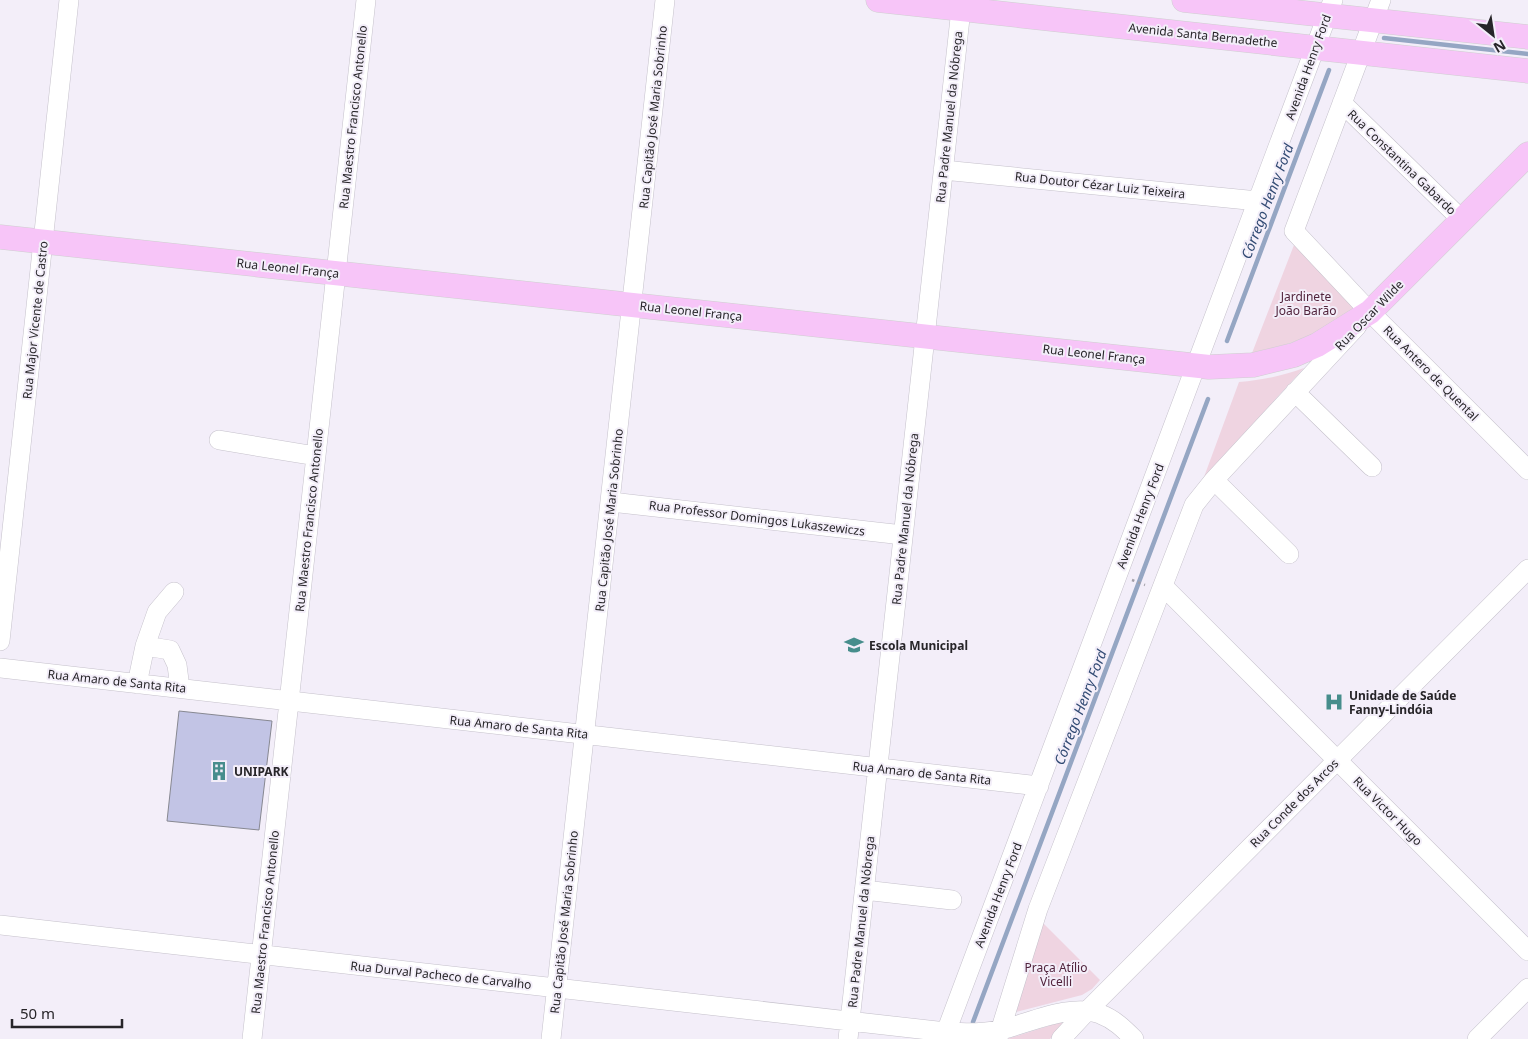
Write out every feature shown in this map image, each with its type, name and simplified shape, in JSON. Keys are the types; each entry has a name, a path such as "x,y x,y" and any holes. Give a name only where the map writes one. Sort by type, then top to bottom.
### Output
{"main road":[{"name":"Avenida Santa Bernadethe","path":"878,0 961,5 1316,48 1528,71"},
{"path":"1184,0 1377,10 1528,37"},
{"name":"Rua Oscar Wilde","path":"1370,312 1528,154"},
{"name":"Rua Leonel França","path":"0,237 1223,367 1271,362 1294,355 1317,345 1370,312"}],"street":[{"name":"Rua Major Vicente de Castro","path":"0,641 69,0"},
{"name":"Rua Maestro Francisco Antonello","path":"252,1039 366,0"},
{"name":"Rua Capitão José Maria Sobrinho","path":"551,1039 665,0"},
{"name":"Rua Padre Manuel da Nóbrega","path":"849,1030 961,5"},
{"name":"Avenida Henry Ford","path":"946,1032 1330,8"},
{"path":"1342,103 1377,10"},
{"name":"Rua Constantina Gabardo","path":"1342,103 1462,220"},
{"name":"Rua Antero de Quental","path":"1342,103 1294,230 1370,312 1528,470"},
{"name":"Rua Doutor Cézar Luiz Teixeira","path":"943,170 1258,202"},
{"name":"Rua Oscar Wilde","path":"1214,480 1370,312"},
{"path":"1295,392 1372,467"},
{"path":"219,440 316,456"},
{"path":"1000,1034 1038,909 1158,587 1194,505 1214,480 1289,554"},
{"name":"Rua Professor Domingos Lukaszewiczs","path":"610,502 903,535"},
{"name":"Rua Conde dos Arcos","path":"1061,1039 1528,569"},
{"name":"Rua Victor Hugo","path":"1158,587 1337,760 1528,951"},
{"path":"137,684 145,646 157,612 174,592"},
{"path":"145,646 170,650 177,665 180,688"},
{"name":"Rua Amaro de Santa Rita","path":"0,668 1039,786"},
{"path":"864,890 952,900"},
{"name":"Rua Durval Pacheco de Carvalho","path":"0,925 557,988 849,1030 1000,1034 1058,1014 1087,1011"},
{"path":"1477,1039 1528,988"},
{"path":"1087,1011 1102,1014 1134,1039"}],"path":[{"path":"1128,579 1158,587"}],"green space":[{"name":"Jardinete João Barão","path":"1294,245 1356,310 1307,337 1279,347 1252,353"},
{"path":"1304,368 1204,477 1239,382 1272,377"},
{"name":"Praça Atílio Vicelli","path":"1043,923 1100,980 1092,989 1082,995 1016,1012"},
{"name":"Praça Atílio Vicelli","path":"1067,1020 1050,1039 1007,1039"}],"building":[{"name":"UNIPARK","path":"179,711 272,721 259,830 167,821"}],"waterway":[{"path":"1384,38 1528,54"},
{"name":"Córrego Henry Ford","path":"1227,341 1329,70"},
{"name":"Córrego Henry Ford","path":"973,1022 1208,399"}],"place":[{"name":"Escola Municipal","path":"854,645"},
{"name":"Unidade de Saúde Fanny-Lindóia","path":"1334,702"},
{"name":"UNIPARK","path":"219,771"}]}
